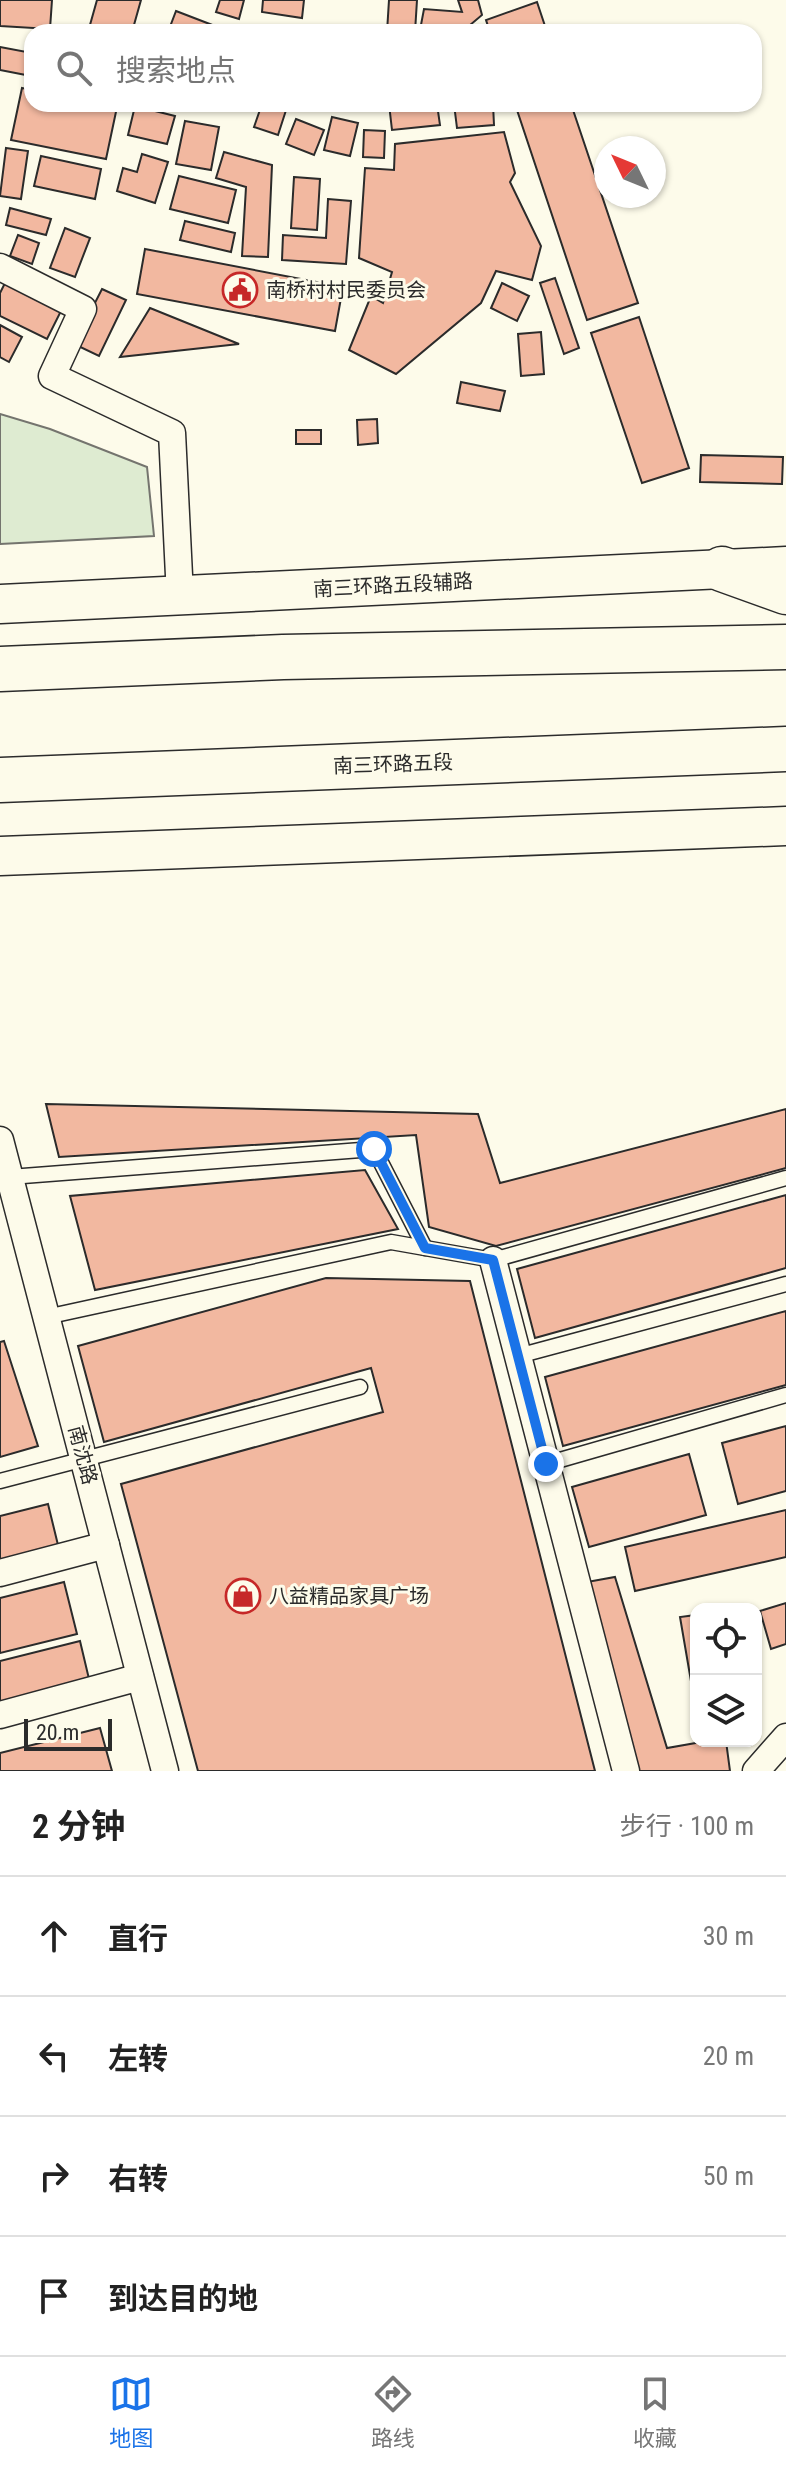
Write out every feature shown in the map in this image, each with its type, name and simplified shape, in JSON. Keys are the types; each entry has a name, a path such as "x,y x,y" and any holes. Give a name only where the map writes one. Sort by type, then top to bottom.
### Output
{"highway":[{"path":"722,569 786,592"},
{"path":"0,669 283,657 786,647"},
{"name":"南三环路五段","path":"0,780 786,749"},
{"path":"736,751 786,767"}],"main road":[{"name":"南三环路五段辅路","path":"0,604 786,566"},
{"path":"0,856 786,826"}],"street":[{"path":"0,267 83,309 52,376 172,433 180,596"},
{"name":"南沈路","path":"0,1140 165,1771"},
{"path":"493,1260 626,1771"},
{"path":"0,1573 106,1545"},
{"path":"0,1715 140,1677"},
{"path":"756,1771 786,1737"}],"lane":[{"path":"10,1177 374,1149 425,1248"},
{"path":"46,1317 391,1242 493,1260 786,1178"},
{"path":"518,1356 786,1284"},
{"path":"0,1481 360,1387"},
{"path":"546,1464 786,1395"}],"green space":[{"path":"0,414 50,429 147,467 154,536 0,544"}],"building":[{"path":"0,0 52,0 50,24 0,26"},
{"path":"97,0 141,0 134,24 90,24"},
{"path":"220,0 244,0 239,19 216,12"},
{"path":"263,0 304,0 302,18 262,12"},
{"path":"389,0 417,0 416,24 388,24"},
{"path":"458,0 478,0 482,15 471,24 421,24 424,9 462,12"},
{"path":"537,2 544,24 487,24 486,20"},
{"path":"176,11 210,24 171,24"},
{"path":"0,47 24,52 24,75 0,70"},
{"path":"22,88 24,112 116,112 106,159 11,140"},
{"path":"134,112 159,112 175,116 167,144 128,135"},
{"path":"259,112 285,112 278,135 254,127"},
{"path":"390,112 438,112 440,125 392,130"},
{"path":"455,112 493,112 494,125 457,128"},
{"path":"518,112 574,112 594,172 594,208 606,208 638,303 587,320"},
{"path":"332,117 358,123 350,156 324,150"},
{"path":"296,119 324,130 314,155 286,144"},
{"path":"185,121 219,127 211,170 176,164"},
{"path":"364,130 385,131 384,158 363,157"},
{"path":"504,132 515,173 510,182 541,246 532,280 496,271 481,303 396,374 349,350 371,296 383,303 392,272 359,258 365,168 394,170 395,144"},
{"path":"6,148 28,151 21,199 0,196"},
{"path":"224,152 272,165 268,257 242,256 246,187 216,178"},
{"path":"142,154 168,162 155,203 117,191 123,168 137,172"},
{"path":"41,156 101,169 95,199 34,186"},
{"path":"179,176 236,190 228,223 170,209"},
{"path":"294,177 320,179 317,230 291,228"},
{"path":"328,199 351,201 346,264 282,260 283,235 326,238"},
{"path":"10,208 51,219 46,235 6,225"},
{"path":"185,221 235,233 231,252 180,240"},
{"path":"65,228 90,238 75,277 50,268"},
{"path":"18,235 39,243 32,264 10,256"},
{"name":"南桥村村民委员会","path":"145,249 343,287 335,331 137,294"},
{"path":"555,278 579,348 564,354 540,283"},
{"path":"5,283 61,311 47,339 0,316 0,293"},
{"path":"502,283 529,296 517,321 491,308"},
{"path":"102,289 126,300 99,356 74,344"},
{"path":"150,308 239,344 120,357"},
{"path":"639,317 689,468 642,483 591,333"},
{"path":"0,325 22,337 9,362 0,357"},
{"path":"541,332 544,374 521,376 518,334"},
{"path":"461,382 505,391 500,411 457,403"},
{"path":"377,419 378,443 358,445 357,420"},
{"path":"296,430 321,430 321,444 296,444"},
{"path":"701,455 783,457 782,484 700,482"},
{"path":"46,1104 478,1114 500,1183 786,1109 786,1168 496,1246 429,1227 416,1135 59,1157"},
{"path":"365,1170 398,1229 95,1290 70,1196"},
{"path":"786,1195 786,1268 535,1338 517,1269"},
{"name":"八益精品家具广场","path":"326,1278 470,1281 595,1771 198,1771 121,1484 383,1412 371,1368 104,1442 78,1346"},
{"path":"786,1311 786,1385 563,1446 545,1377"},
{"path":"4,1341 38,1446 0,1457 0,1342"},
{"path":"786,1426 786,1491 738,1504 722,1443"},
{"path":"689,1454 706,1515 589,1547 572,1487"},
{"path":"48,1504 58,1545 0,1560 0,1516"},
{"path":"786,1510 786,1557 635,1591 625,1547"},
{"path":"615,1577 667,1748 690,1744 690,1747 727,1747 730,1771 636,1771 587,1582"},
{"path":"64,1582 77,1634 0,1653 0,1598"},
{"path":"786,1603 786,1644 771,1649 762,1610"},
{"path":"690,1616 690,1675 680,1617"},
{"path":"80,1641 89,1679 0,1702 0,1661"},
{"path":"100,1728 112,1771 0,1771 0,1753"}],"place":[{"name":"南桥村村民委员会","path":"240,290"},
{"name":"八益精品家具广场","path":"243,1596"}],"route":[{"path":"374,1149 425,1248 493,1260 546,1464"}]}
